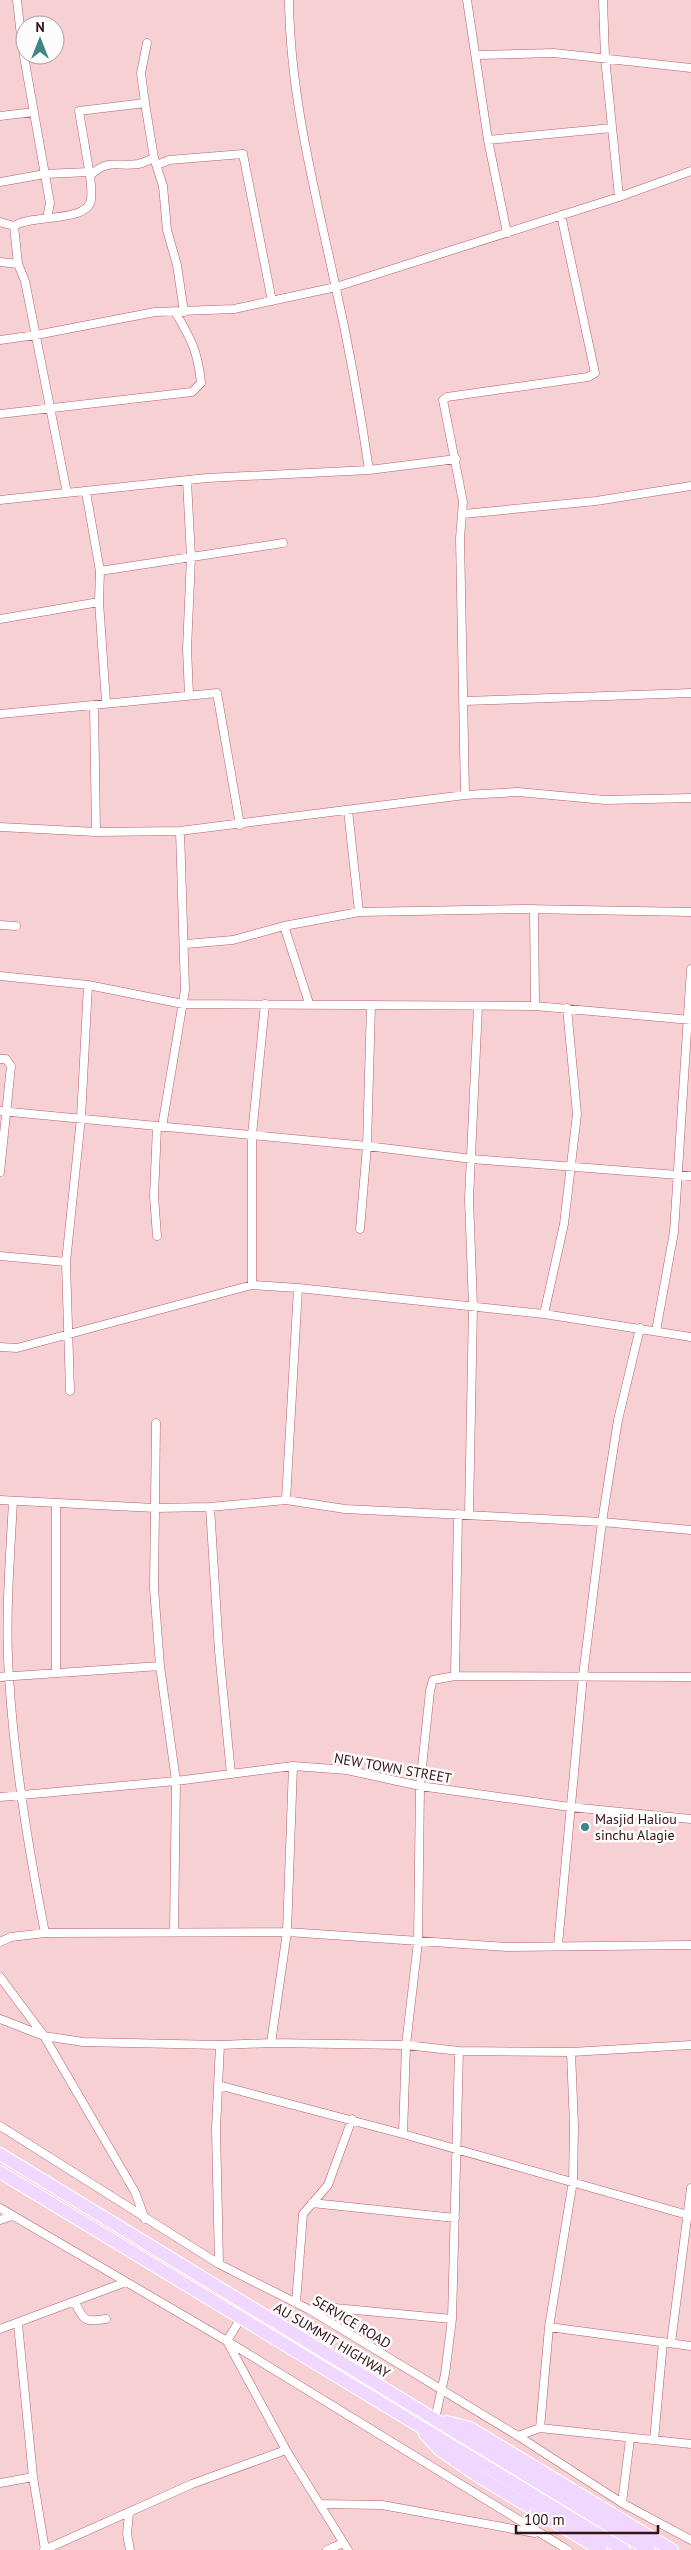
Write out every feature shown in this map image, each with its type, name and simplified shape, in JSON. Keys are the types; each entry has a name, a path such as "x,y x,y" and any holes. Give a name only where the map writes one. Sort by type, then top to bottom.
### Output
{"main road":[{"name":"AU SUMMIT HIGHWAY","path":"0,2154 649,2550"},
{"name":"AU SUMMIT HIGHWAY","path":"0,2172 624,2550"},
{"path":"439,2422 454,2423 470,2428 672,2550"},
{"path":"427,2430 428,2438 447,2455 601,2550"}],"street":[{"path":"17,0 22,45 50,203 47,218"},
{"path":"290,0 290,46 306,149 359,399 368,470"},
{"path":"467,0 477,55 488,140 507,233"},
{"path":"603,0 605,57 619,197"},
{"path":"147,43 142,73 145,103 155,162 163,186 167,230 177,265 184,312"},
{"path":"477,55 554,54 605,57 691,68"},
{"path":"14,226 22,220 77,214 87,210 91,201 90,174 79,111 145,103"},
{"path":"0,116 34,112"},
{"path":"488,140 612,128"},
{"path":"0,182 45,174 90,174 100,167 113,163 139,164 243,154 272,301"},
{"path":"0,340 155,312 234,309 336,287 619,197 691,171 691,162"},
{"path":"465,795 460,538 463,502 456,459 442,400 447,397 588,377 595,373 561,215"},
{"path":"0,222 14,226"},
{"path":"14,226 18,264 25,281 67,493"},
{"path":"0,262 18,264"},
{"path":"0,414 192,392 201,382 200,366 193,343 175,312"},
{"path":"0,500 187,481 368,470 456,459"},
{"path":"187,481 191,557 187,649 189,695"},
{"path":"463,514 596,501 691,486"},
{"path":"86,492 100,570 99,602 106,702"},
{"path":"100,570 283,543"},
{"path":"0,619 99,602"},
{"path":"0,714 94,705 106,702 216,693 240,825"},
{"path":"464,701 691,693"},
{"path":"94,705 96,832"},
{"path":"0,827 96,832 180,831 240,825 465,795 518,792 605,800 691,798"},
{"path":"348,810 359,912"},
{"path":"157,1236 154,1196 160,1127 183,1004 186,944 180,831"},
{"path":"534,909 535,1006"},
{"path":"186,944 233,940 284,926 359,912 534,909 691,912"},
{"path":"0,925 16,926"},
{"path":"284,926 309,1003"},
{"path":"656,1331 674,1232 691,969"},
{"path":"0,976 88,985 183,1004 309,1003 535,1006 689,1019"},
{"path":"70,1391 66,1262 81,1118 88,985"},
{"path":"252,1285 252,1135 265,1004"},
{"path":"360,1229 367,1146 371,1005"},
{"path":"469,1514 473,1306 469,1199 478,1006"},
{"path":"544,1314 564,1224 572,1169 576,1114 567,1008"},
{"path":"0,1058 6,1060 11,1066 3,1111 0,1172"},
{"path":"3,1111 367,1146 572,1169 691,1176"},
{"path":"0,1256 66,1262"},
{"path":"0,1347 17,1348 252,1285 298,1288 544,1314 691,1337"},
{"path":"286,1500 298,1288"},
{"path":"558,1945 583,1676 602,1522 618,1420 640,1328"},
{"path":"156,1423 154,1588 160,1666 176,1781 174,1932"},
{"path":"0,1500 56,1505 155,1508 210,1507 286,1500 345,1508 602,1522 691,1530"},
{"path":"13,1501 4,1610 19,1795 44,1933"},
{"path":"56,1505 56,1672"},
{"path":"210,1507 218,1651 231,1774"},
{"path":"455,1676 458,1514"},
{"path":"0,1677 160,1666"},
{"path":"403,2134 406,2045 418,1942 420,1786 430,1691 433,1680 455,1676 691,1677"},
{"path":"270,2043 287,1932 294,1766"},
{"name":"NEW TOWN STREET","path":"0,1797 176,1781 294,1766 347,1770 420,1786 570,1807 691,1819"},
{"path":"0,1942 11,1937 44,1933 287,1932 507,1947 691,1945"},
{"path":"0,1977 44,2036 134,2192 144,2219"},
{"path":"0,2019 44,2036 83,2042 220,2045 270,2043 406,2045 459,2051 571,2052 691,2045"},
{"path":"220,2045 216,2129 220,2264"},
{"path":"439,2422 452,2319 458,2151 459,2051"},
{"path":"540,2428 549,2327 573,2182 574,2126 571,2052"},
{"path":"218,2085 352,2119 458,2151 689,2215"},
{"path":"296,2304 303,2214 328,2185 352,2119"},
{"name":"SERVICE ROAD","path":"0,2126 144,2219 220,2264 310,2310 442,2392 518,2436 622,2504 691,2540"},
{"path":"671,2343 691,2188"},
{"path":"312,2203 455,2218"},
{"path":"0,2208 227,2341 568,2550"},
{"path":"0,2220 12,2216"},
{"path":"0,2329 18,2324 126,2282"},
{"path":"75,2302 84,2319 88,2321 106,2319"},
{"path":"310,2310 324,2307 452,2319"},
{"path":"227,2341 241,2318"},
{"path":"18,2324 33,2477 44,2550 192,2484 286,2450"},
{"path":"549,2327 691,2346"},
{"path":"227,2341 286,2450 345,2547 327,2550"},
{"path":"654,2440 662,2342"},
{"path":"518,2436 540,2428 691,2444"},
{"path":"622,2504 630,2439"},
{"path":"0,2483 33,2477"},
{"path":"320,2504 382,2505 540,2534"},
{"path":"128,2513 126,2534 130,2550"}],"place":[{"name":"Masjid Haliou sinchu Alagie","path":"585,1827"}]}
